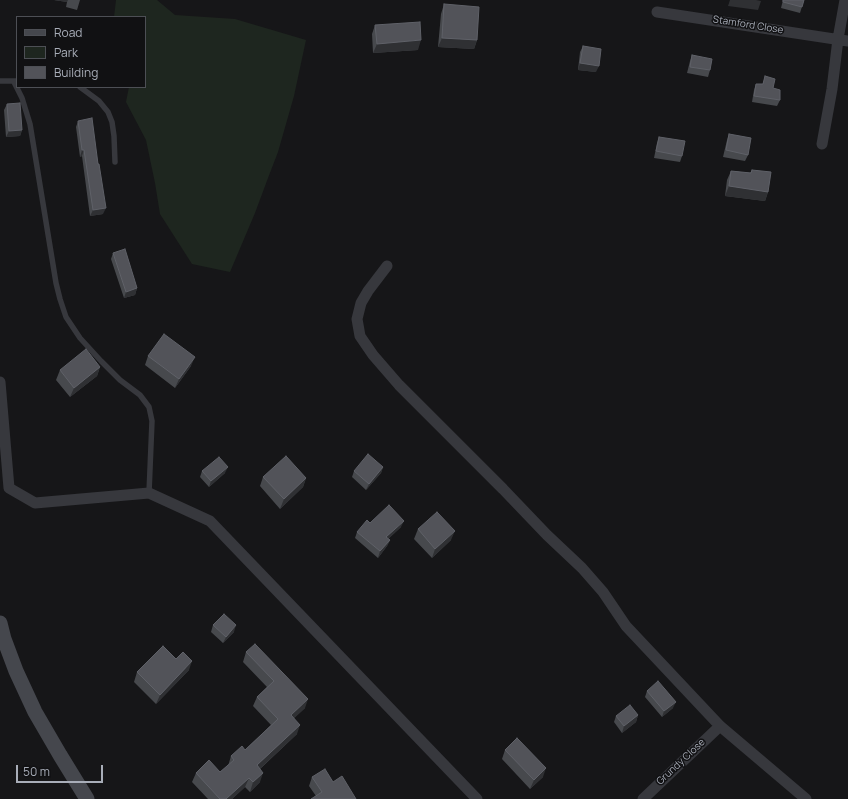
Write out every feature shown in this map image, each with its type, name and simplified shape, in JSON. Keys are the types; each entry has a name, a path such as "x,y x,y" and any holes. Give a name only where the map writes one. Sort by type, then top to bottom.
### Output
{"main road":[{"path":"0,623 4,639 16,671 35,712 87,799"}],"street":[{"path":"822,144 843,40 845,0"},
{"name":"Stamford Close","path":"657,12 843,40"},
{"path":"387,266 361,303 357,319 360,336 373,355 399,385 547,535 582,568 603,592 626,626 720,726 806,799"},
{"path":"0,382 9,488 35,503 149,493 210,521 477,799"},
{"name":"Grundy Close","path":"643,799 720,726"}],"lane":[{"path":"0,81 16,81"},
{"path":"18,88 30,124 56,283 66,317 80,338 101,361 120,380 140,395 149,407 152,421 149,493"},
{"path":"81,88 99,101 108,112 112,122 114,136 115,162"}],"green space":[{"path":"116,0 157,0 175,15 235,19 306,40 294,96 278,152 255,213 230,272 192,264 160,214 146,140 126,102 129,88 146,88 146,16 114,16"}],"building":[{"path":"783,0 804,0 802,7 783,2"},
{"path":"444,4 479,7 477,40 442,38"},
{"path":"420,22 421,40 377,44 375,25"},
{"path":"583,46 601,49 599,66 580,63"},
{"path":"692,55 712,59 710,70 690,67"},
{"path":"765,76 775,79 773,88 780,90 780,100 754,96 756,84 763,84"},
{"path":"20,103 22,130 9,131 7,104"},
{"path":"92,118 106,208 93,210 78,121"},
{"path":"729,134 751,138 748,155 726,150"},
{"path":"659,137 685,141 682,156 656,151"},
{"path":"752,170 771,172 768,192 729,186 731,171 751,173"},
{"path":"125,249 137,288 126,292 113,253"},
{"path":"164,334 195,357 179,379 148,356"},
{"path":"86,349 100,367 74,388 60,370"},
{"path":"368,454 383,467 369,484 354,471"},
{"path":"286,456 306,478 284,499 263,477"},
{"path":"219,457 228,467 211,481 202,471"},
{"path":"389,505 404,521 386,537 390,540 380,551 357,532 367,520 370,523"},
{"path":"437,512 455,531 435,549 418,529"},
{"path":"224,614 236,625 226,637 213,625"},
{"path":"255,644 308,699 291,715 300,725 257,765 263,773 253,782 249,778 226,799 220,799 196,773 209,760 220,772 234,760 231,756 242,746 245,750 278,719 257,697 274,681 246,652"},
{"path":"163,646 176,659 183,652 192,661 160,695 137,672"},
{"path":"658,681 676,702 664,711 647,691"},
{"path":"630,705 638,715 624,726 616,716"},
{"path":"517,738 546,768 534,780 505,750"},
{"path":"325,769 333,782 342,776 356,799 311,799 322,792 312,777"}]}
